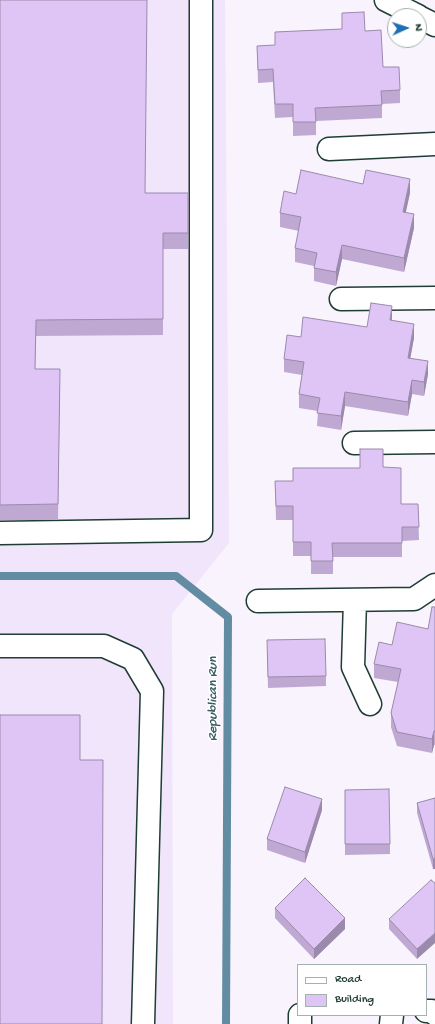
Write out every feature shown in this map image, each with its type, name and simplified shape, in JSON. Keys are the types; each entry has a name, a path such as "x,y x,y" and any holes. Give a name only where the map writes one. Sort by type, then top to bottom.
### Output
{"lane":[{"path":"0,533 201,530 201,0"},
{"path":"386,0 402,8"},
{"path":"329,149 435,144"},
{"path":"341,298 435,298"},
{"path":"354,443 435,442"},
{"path":"258,601 414,599 435,585"},
{"path":"355,600 353,667 370,704"},
{"path":"0,646 104,646 133,659 152,691 143,1024"}],"shaded area":[{"path":"0,0 225,0 229,543 172,614 173,1024 0,1024"}],"building":[{"path":"0,0 147,0 145,193 188,193 188,233 163,233 163,319 36,320 35,369 60,369 58,504 0,505"},
{"path":"364,12 365,31 381,30 383,67 399,67 400,90 381,91 382,105 315,108 316,122 293,122 293,104 275,104 273,69 258,70 257,46 275,45 275,32 342,29 342,13"},
{"path":"301,170 363,184 366,170 410,179 403,212 414,214 404,258 342,245 336,272 314,268 317,253 295,248 301,217 280,213 284,191 296,194"},
{"path":"371,303 392,306 390,320 414,324 408,358 428,361 424,382 412,380 408,402 345,392 341,416 317,413 320,398 299,394 304,362 284,359 287,335 301,337 303,317 367,327"},
{"path":"360,449 383,449 383,467 401,468 401,504 418,504 419,527 402,527 402,543 332,543 333,561 311,561 311,542 293,542 293,506 276,506 275,481 293,481 293,468 360,468"},
{"path":"432,607 435,607 435,731 432,739 397,732 391,713 401,669 374,664 379,642 392,645 397,622 428,629"},
{"path":"325,639 326,676 268,677 267,640"},
{"path":"0,715 80,715 80,760 103,760 102,1024 0,1024"},
{"path":"285,787 322,799 305,852 267,839"},
{"path":"389,789 390,844 345,844 345,790"},
{"path":"435,798 435,858 433,859 417,803"},
{"path":"305,878 345,918 314,949 275,908"},
{"path":"431,880 435,883 435,933 417,949 389,919"}],"waterway":[{"name":"Republican Run","path":"0,576 176,576 228,617 226,1024"}]}
